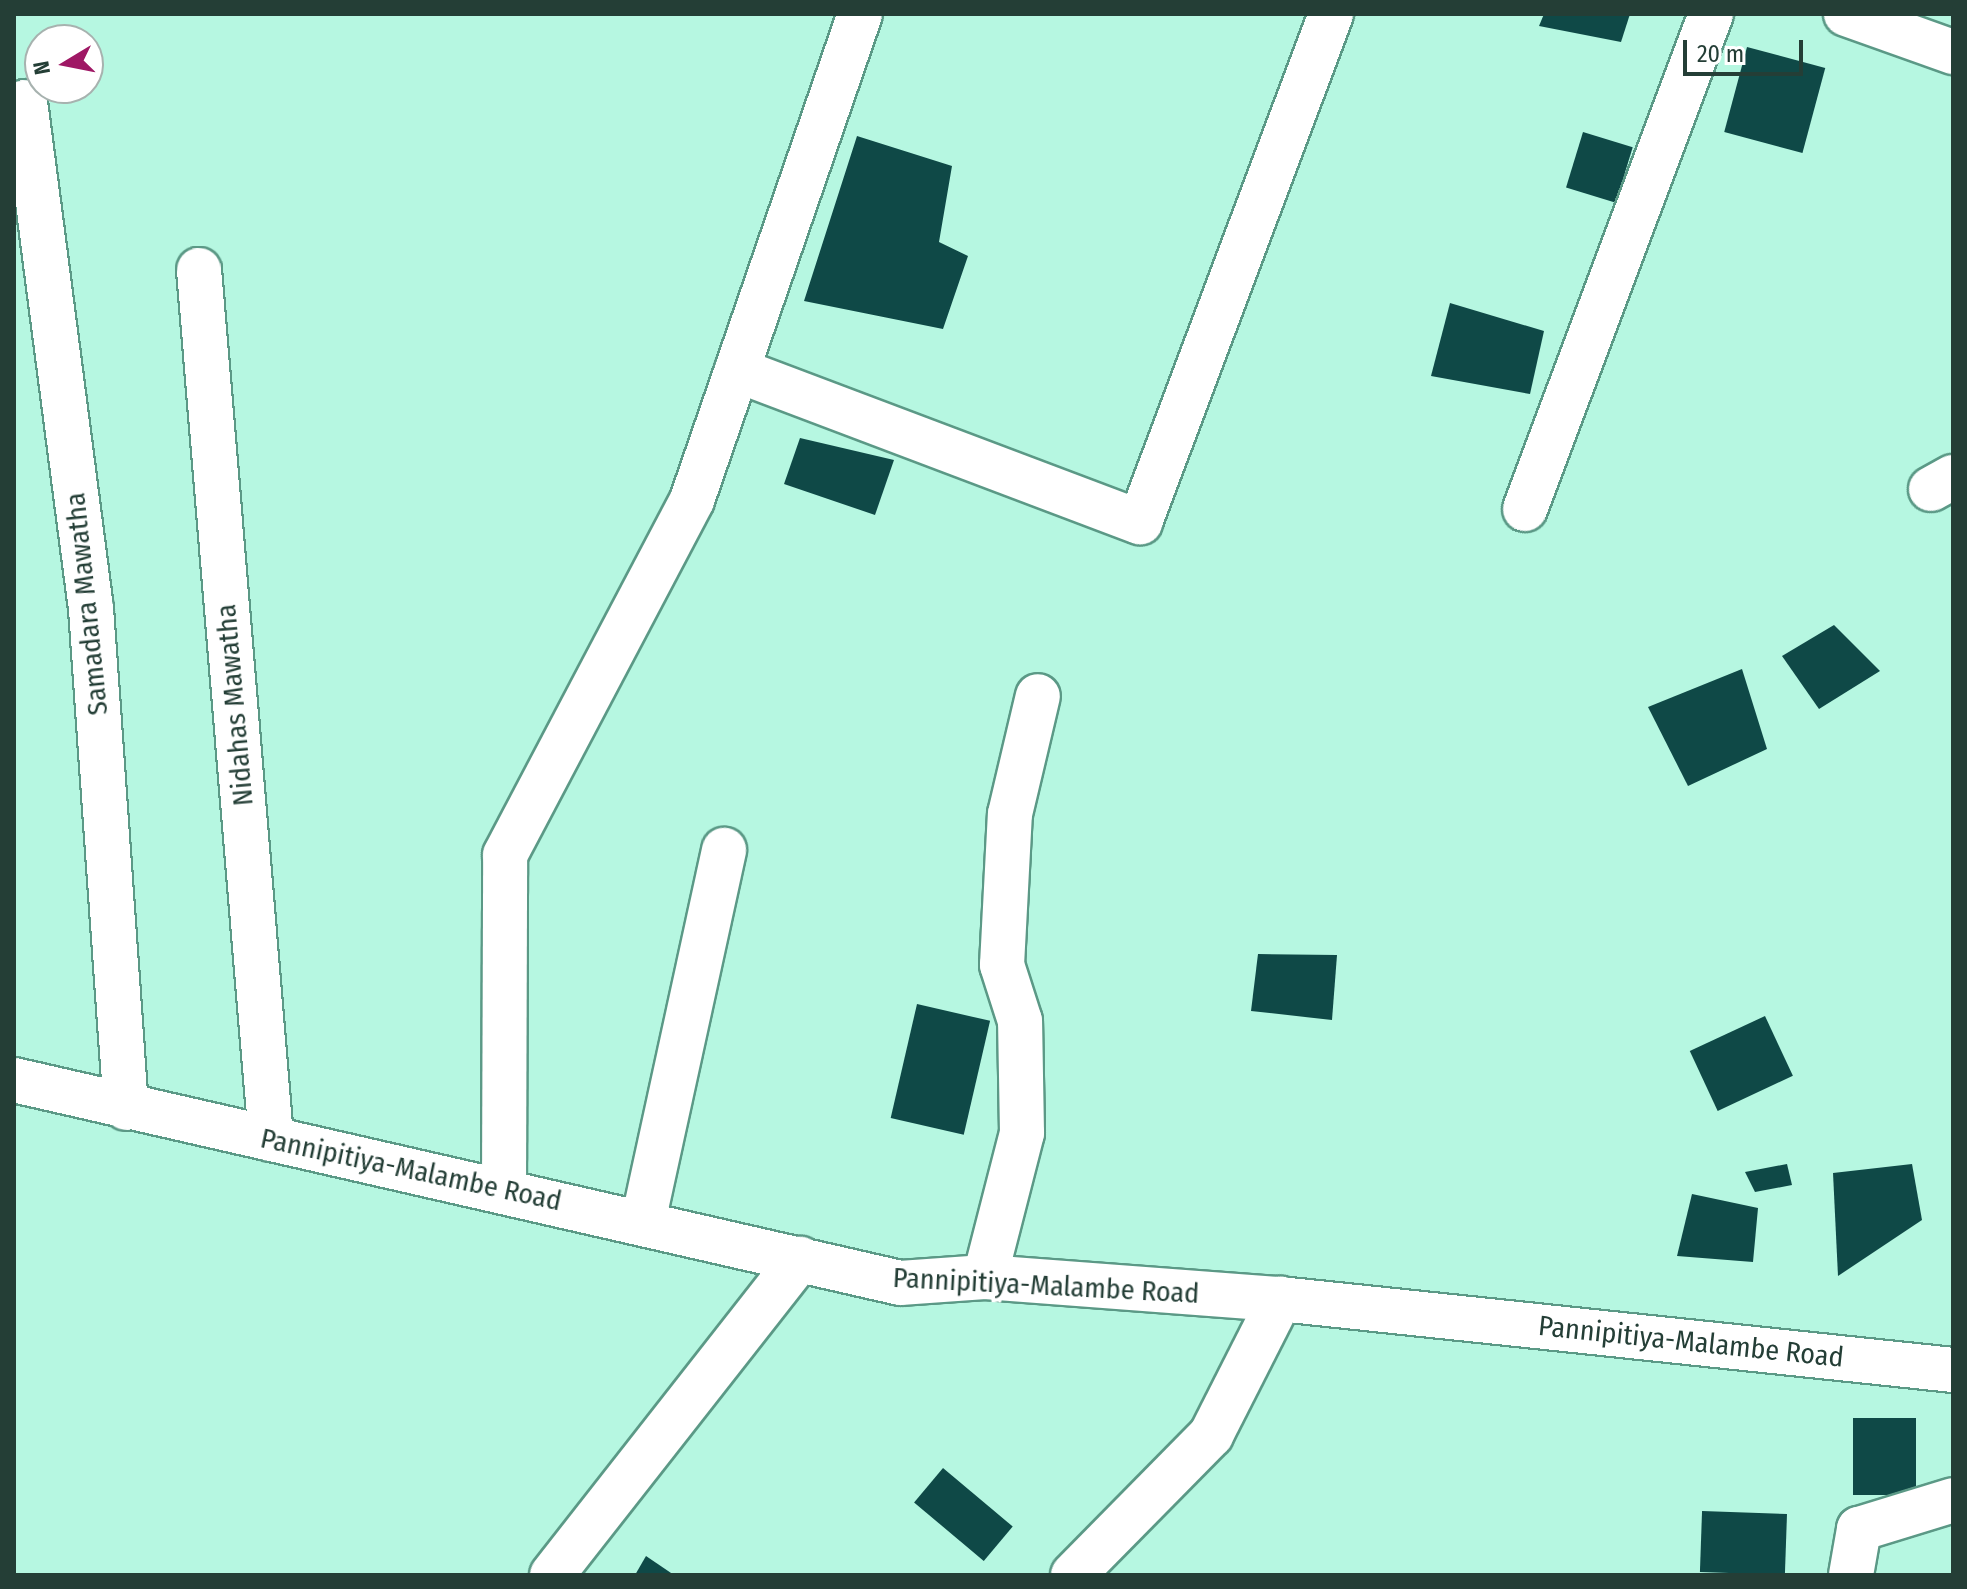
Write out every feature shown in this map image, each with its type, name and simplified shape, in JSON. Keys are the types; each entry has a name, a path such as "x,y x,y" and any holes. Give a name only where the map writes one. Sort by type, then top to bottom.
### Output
{"street":[{"path":"504,1189 505,855 692,500 860,14"},
{"path":"737,370 1140,522 1331,14"},
{"path":"1525,509 1711,14"},
{"path":"1846,14 1953,52"},
{"name":"Samadara Mawatha","path":"25,104 91,609 126,1108"},
{"name":"Nidahas Mawatha","path":"199,270 271,1139"},
{"path":"985,1277 1022,1133 1020,1021 1002,965 1010,814 1038,696"},
{"path":"643,1222 724,850"},
{"name":"Pannipitiya-Malambe Road","path":"14,1080 126,1108 504,1189 900,1283 985,1277 1280,1299 1953,1370"},
{"path":"552,1575 800,1259"},
{"path":"1073,1575 1211,1435 1280,1299"},
{"path":"1851,1575 1859,1529 1953,1500"}],"building":[{"path":"1544,14 1630,14 1621,42 1539,26"},
{"path":"1747,47 1825,68 1802,153 1724,132"},
{"path":"1583,132 1633,147 1616,203 1566,187"},
{"path":"857,136 952,166 939,242 968,256 943,329 804,301"},
{"path":"1450,303 1544,331 1530,394 1431,376"},
{"path":"800,438 894,460 875,515 784,484"},
{"path":"1834,625 1880,671 1819,709 1782,656"},
{"path":"1742,669 1767,749 1688,786 1648,707"},
{"path":"1258,954 1337,955 1332,1020 1251,1011"},
{"path":"917,1004 990,1021 964,1135 891,1118"},
{"path":"1765,1016 1793,1076 1718,1111 1690,1051"},
{"path":"1787,1164 1792,1185 1755,1192 1745,1172"},
{"path":"1912,1164 1922,1220 1838,1276 1833,1173"},
{"path":"1692,1194 1758,1208 1753,1262 1677,1256"},
{"path":"1853,1418 1916,1418 1916,1495 1853,1495"},
{"path":"943,1468 1013,1526 984,1561 914,1502"},
{"path":"1702,1511 1787,1514 1785,1575 1700,1572"},
{"path":"646,1556 674,1575 635,1575"}]}
